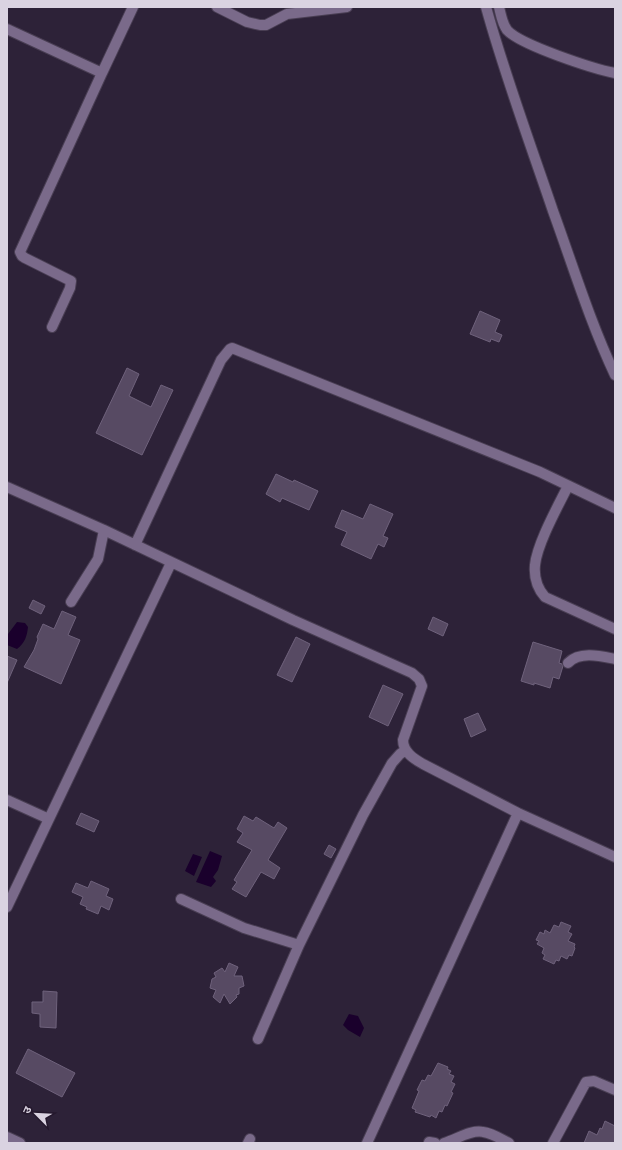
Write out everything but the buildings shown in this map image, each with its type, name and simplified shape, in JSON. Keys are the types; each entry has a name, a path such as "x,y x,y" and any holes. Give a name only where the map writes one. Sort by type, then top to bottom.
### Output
{"street":[{"path":"52,327 70,288 71,281 22,256 20,252 133,7"},
{"path":"217,7 247,22 266,25 287,14 347,7"},
{"path":"486,7 528,138 569,255 604,353 615,375"},
{"path":"499,7 503,24 513,36 539,48 586,66 615,73"},
{"path":"7,29 102,73"},
{"path":"135,545 221,360 232,348 540,472 615,508"},
{"path":"568,486 537,555 535,566 536,582 541,592 545,596 615,628"},
{"path":"7,487 104,530 171,563 412,673 421,682 422,686 418,700 404,733 403,745 416,760 518,813 615,857"},
{"path":"71,602 98,559 104,530"},
{"path":"7,907 171,563"},
{"path":"568,663 575,659 591,655 615,659"},
{"path":"258,1039 299,945 363,815 392,763 406,750"},
{"path":"7,800 49,819"},
{"path":"367,1143 518,813"},
{"path":"182,899 253,931 299,945"},
{"path":"553,1143 586,1082 594,1081 615,1090"},
{"path":"444,1143 481,1131 509,1143"},
{"path":"7,1137 20,1143"}],"shaded area":[{"path":"17,622 25,623 28,627 25,639 17,649 7,645 8,634"},
{"path":"210,851 222,856 218,870 213,877 216,881 211,887 196,882"},
{"path":"193,854 202,857 194,876 185,871"},
{"path":"349,1014 358,1016 364,1028 360,1037 348,1030 343,1025"}]}
